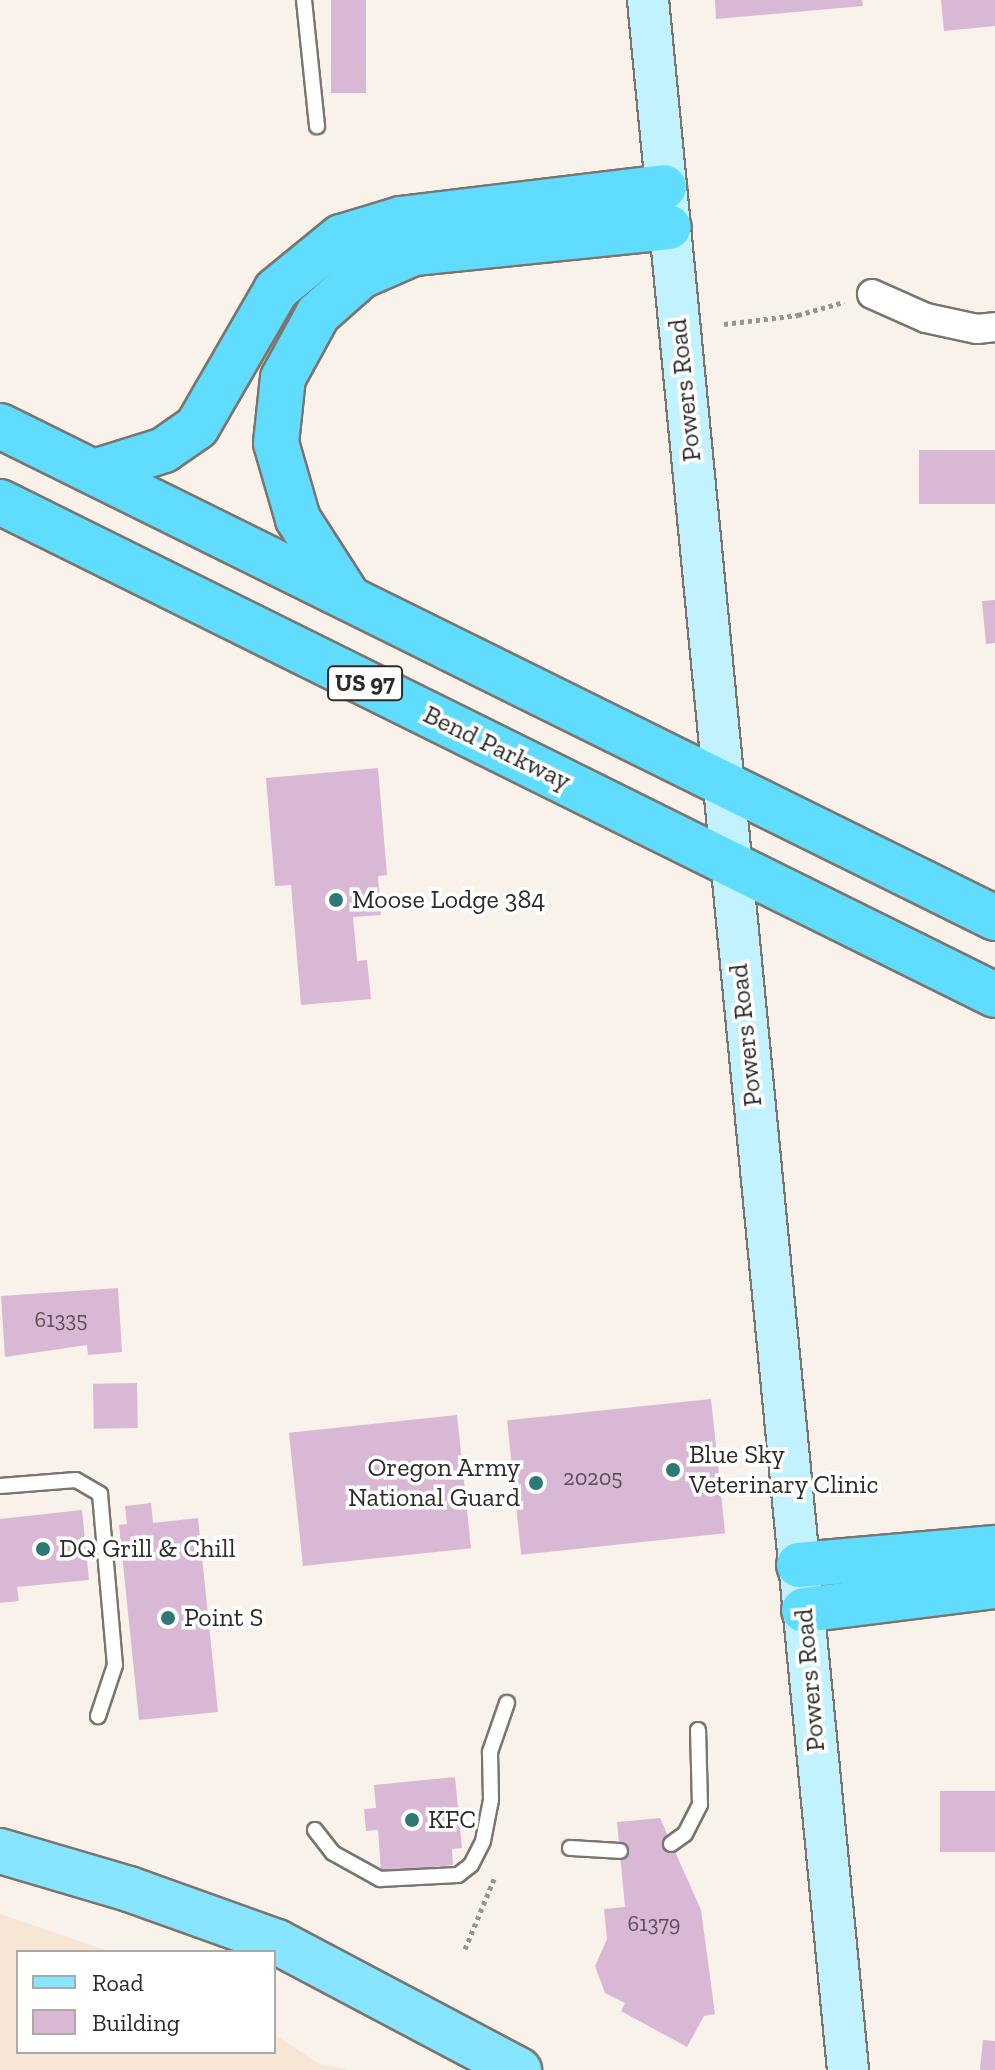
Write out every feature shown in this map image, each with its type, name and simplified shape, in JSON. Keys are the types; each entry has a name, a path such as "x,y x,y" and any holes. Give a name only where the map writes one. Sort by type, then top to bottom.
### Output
{"highway":[{"path":"94,472 164,450 197,427 276,290 341,237 401,219 666,207"},
{"path":"350,598 298,519 276,443 283,378 318,314 361,276 414,253 666,207"},
{"name":"US 97","path":"0,426 995,918"},
{"name":"Bend Parkway","path":"0,502 995,995"},
{"path":"799,1565 995,1548"},
{"path":"804,1610 995,1586"}],"main road":[{"name":"Powers Road","path":"648,0 804,1610 839,2065"},
{"path":"0,1851 129,1889 277,1942 519,2070"}],"street":[{"path":"872,294 926,318 977,329 995,327"}],"lane":[{"path":"304,0 317,126"},
{"path":"0,1486 76,1480 100,1494 115,1665 98,1716"},
{"path":"315,1830 333,1853 380,1879 458,1875 471,1865 483,1841 491,1800 490,1752 507,1703"},
{"path":"671,1844 685,1834 700,1805 698,1730"},
{"path":"570,1848 620,1851"}],"path":[{"path":"724,324 798,315 872,294"}],"shaded area":[{"path":"0,1914 106,1950 16,1950 16,2054 276,2054 276,2035 319,2064 349,2070 0,2070"}],"building":[{"path":"331,0 366,0 366,93 331,93"},
{"path":"715,0 862,0 863,6 716,19"},
{"path":"941,0 995,0 995,26 944,31"},
{"path":"919,450 995,450 995,504 919,504"},
{"path":"995,600 995,643 986,644 982,601"},
{"name":"Moose Lodge 384","path":"378,768 387,875 378,876 381,915 353,917 357,961 367,960 371,999 301,1005 291,885 275,886 266,778"},
{"path":"118,1288 122,1352 88,1355 87,1345 5,1357 1,1296"},
{"path":"137,1383 138,1428 94,1429 93,1384"},
{"path":"711,1399 725,1533 521,1555 507,1420"},
{"path":"457,1415 471,1548 303,1566 289,1433"},
{"name":"Point S","path":"151,1503 153,1523 198,1518 218,1712 139,1720 119,1525 127,1524 125,1506"},
{"name":"DQ Grill & Chill","path":"82,1510 89,1580 17,1587 19,1601 0,1603 0,1519"},
{"name":"KFC","path":"455,1777 462,1848 452,1849 453,1865 381,1872 378,1830 366,1831 364,1809 376,1808 374,1785"},
{"path":"940,1791 995,1791 995,1852 940,1852"},
{"path":"660,1818 701,1910 715,2014 704,2016 687,2047 621,2011 625,2003 605,1993 595,1966 607,1939 604,1909 625,1907 617,1822"},
{"path":"983,2040 995,2041 995,2070 980,2070"}],"place":[{"name":"Moose Lodge 384","path":"336,900"},
{"name":"Blue Sky Veterinary Clinic","path":"673,1470"},
{"name":"Oregon Army National Guard","path":"536,1483"},
{"name":"DQ Grill & Chill","path":"43,1549"},
{"name":"Point S","path":"168,1618"},
{"name":"KFC","path":"412,1820"}]}
